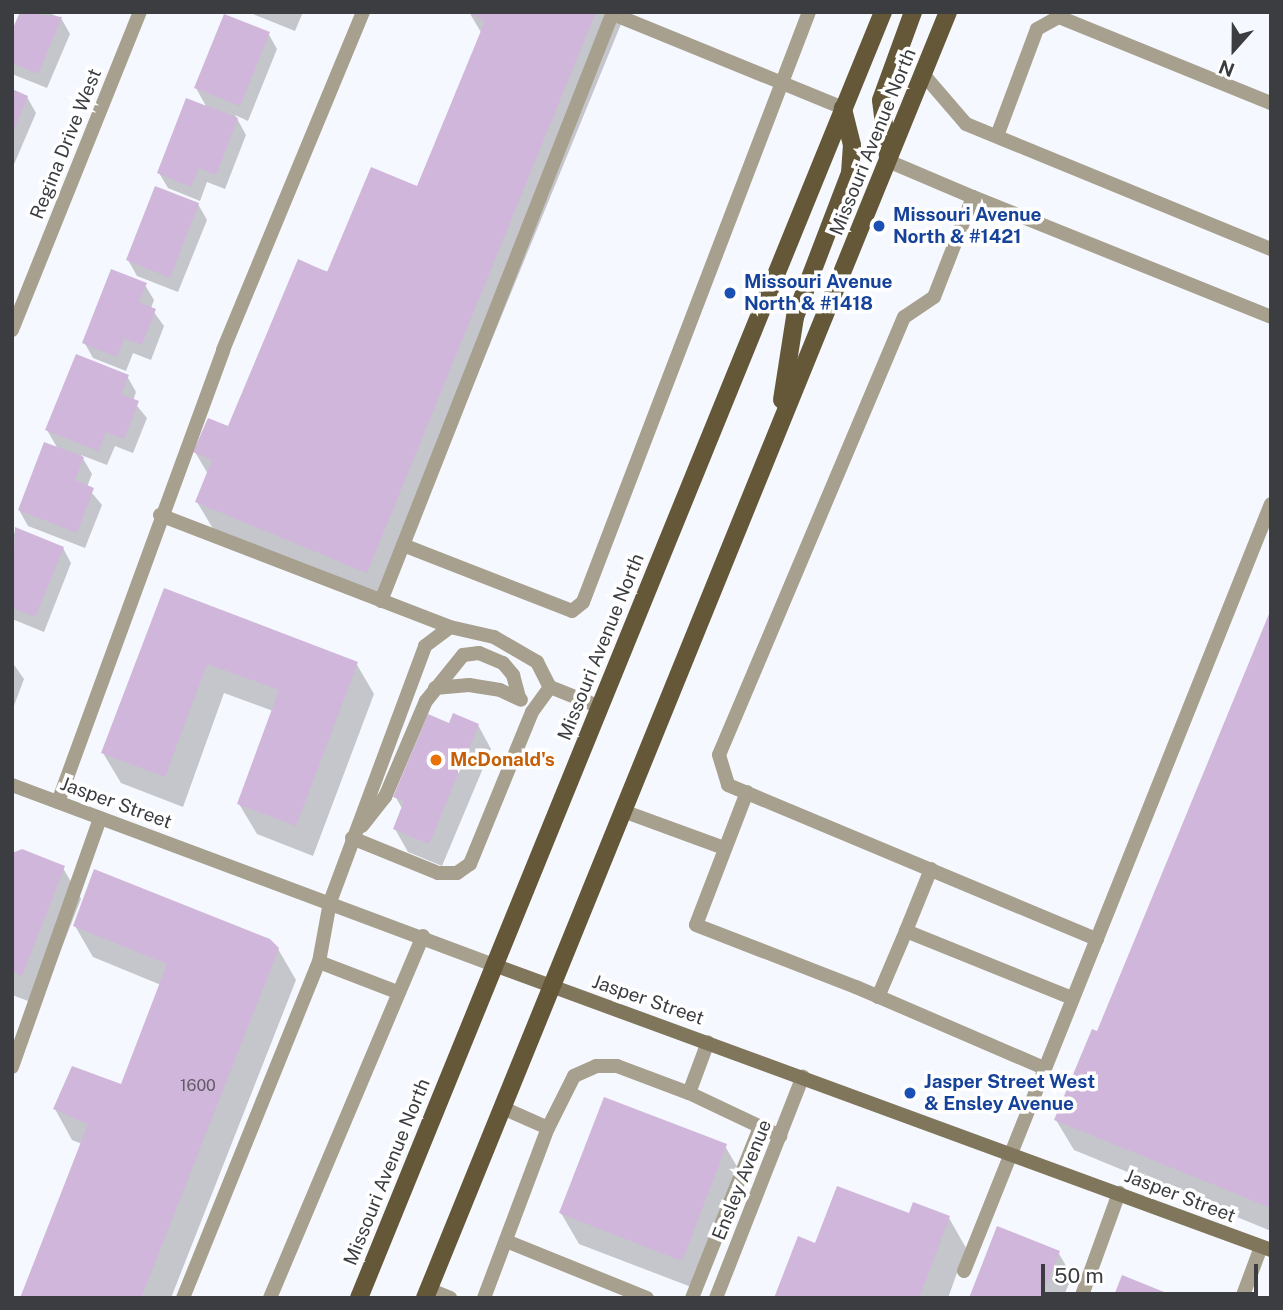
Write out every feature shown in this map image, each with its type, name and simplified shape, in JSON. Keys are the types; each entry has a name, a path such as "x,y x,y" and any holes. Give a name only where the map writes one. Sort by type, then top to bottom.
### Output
{"main road":[{"name":"Missouri Avenue North","path":"359,1298 883,12"},
{"path":"888,161 881,100 913,12"},
{"name":"Missouri Avenue North","path":"426,1294 948,12"},
{"path":"777,431 795,317 850,173 852,145 843,108"}],"street":[{"name":"Regina Drive West","path":"12,330 140,12"},
{"path":"58,802 160,515 223,349 363,12"},
{"path":"403,545 572,611 583,602 809,12"},
{"path":"381,601 613,13 843,108"},
{"path":"997,136 1037,29 1059,17 1271,103"},
{"path":"923,74 966,124 1271,249"},
{"path":"888,161 1271,317"},
{"path":"973,197 934,297 904,317 719,755 728,785 1097,939"},
{"path":"964,1271 1009,1151 1073,999 1271,504"},
{"path":"160,515 450,627 494,637 537,662 550,687 600,707"},
{"path":"183,1298 319,961 330,902 425,646 450,627"},
{"path":"352,838 385,797 435,688 463,655 479,653 503,663 513,675 519,698 532,712"},
{"path":"435,688 454,683 519,698"},
{"path":"352,838 438,873 457,873 470,864 532,712 550,687"},
{"name":"Jasper Street","path":"12,785 423,936 553,987 1009,1151 1266,1249"},
{"path":"747,793 696,925 856,987 1044,1068"},
{"path":"623,811 724,848"},
{"path":"12,1067 100,818"},
{"path":"878,997 931,869"},
{"path":"906,931 1073,999"},
{"path":"270,1298 397,992 423,936"},
{"path":"319,961 397,992"},
{"path":"689,1093 708,1042"},
{"path":"484,1298 548,1128 574,1076 596,1066 617,1066 689,1093 780,1136"},
{"name":"Ensley Avenue","path":"716,1298 803,1076"},
{"path":"503,1108 548,1128"},
{"path":"692,1298 760,1127"},
{"path":"1081,1298 1119,1193"},
{"path":"506,1241 647,1298"},
{"path":"1242,1298 1266,1249"},
{"path":"426,1294 450,1298"}],"building":[{"path":"20,12 62,17 38,74 12,63 12,30"},
{"path":"468,12 596,12 367,573 195,502 212,460 193,452 208,418 228,426 298,259 327,272 371,167 417,186 485,21"},
{"path":"224,14 270,32 240,106 194,88"},
{"path":"12,89 28,96 12,134"},
{"path":"186,98 238,118 216,175 199,168 191,187 157,173"},
{"path":"155,186 199,203 170,278 126,260"},
{"path":"111,269 147,283 139,302 156,309 142,345 124,338 117,357 82,343"},
{"path":"76,354 129,375 121,394 139,401 124,439 106,432 98,451 45,430"},
{"path":"44,442 84,457 75,480 94,488 77,533 18,510"},
{"path":"15,527 64,547 35,617 12,608"},
{"path":"164,588 358,662 296,826 237,804 279,690 207,664 165,777 101,753"},
{"path":"1271,609 1271,1208 1054,1120 1092,1029 1097,1031"},
{"name":"McDonald's","path":"453,713 479,724 429,844 393,829 404,801 393,797 428,714 449,723"},
{"path":"22,849 65,866 22,976 12,972 12,853"},
{"path":"94,869 270,939 279,948 141,1298 20,1298 88,1124 53,1109 72,1066 121,1084 167,964 73,926"},
{"path":"604,1097 727,1144 682,1261 559,1213"},
{"path":"837,1186 909,1213 913,1202 950,1216 919,1298 774,1298 798,1236 815,1243"},
{"path":"997,1226 1060,1251 1041,1298 969,1298"},
{"path":"1122,1275 1179,1298 1113,1298"}],"place":[{"name":"Missouri Avenue North & #1421","path":"879,226"},
{"name":"Missouri Avenue North & #1418","path":"730,293"},
{"name":"McDonald's","path":"436,760"},
{"name":"Jasper Street West & Ensley Avenue","path":"910,1093"}]}
